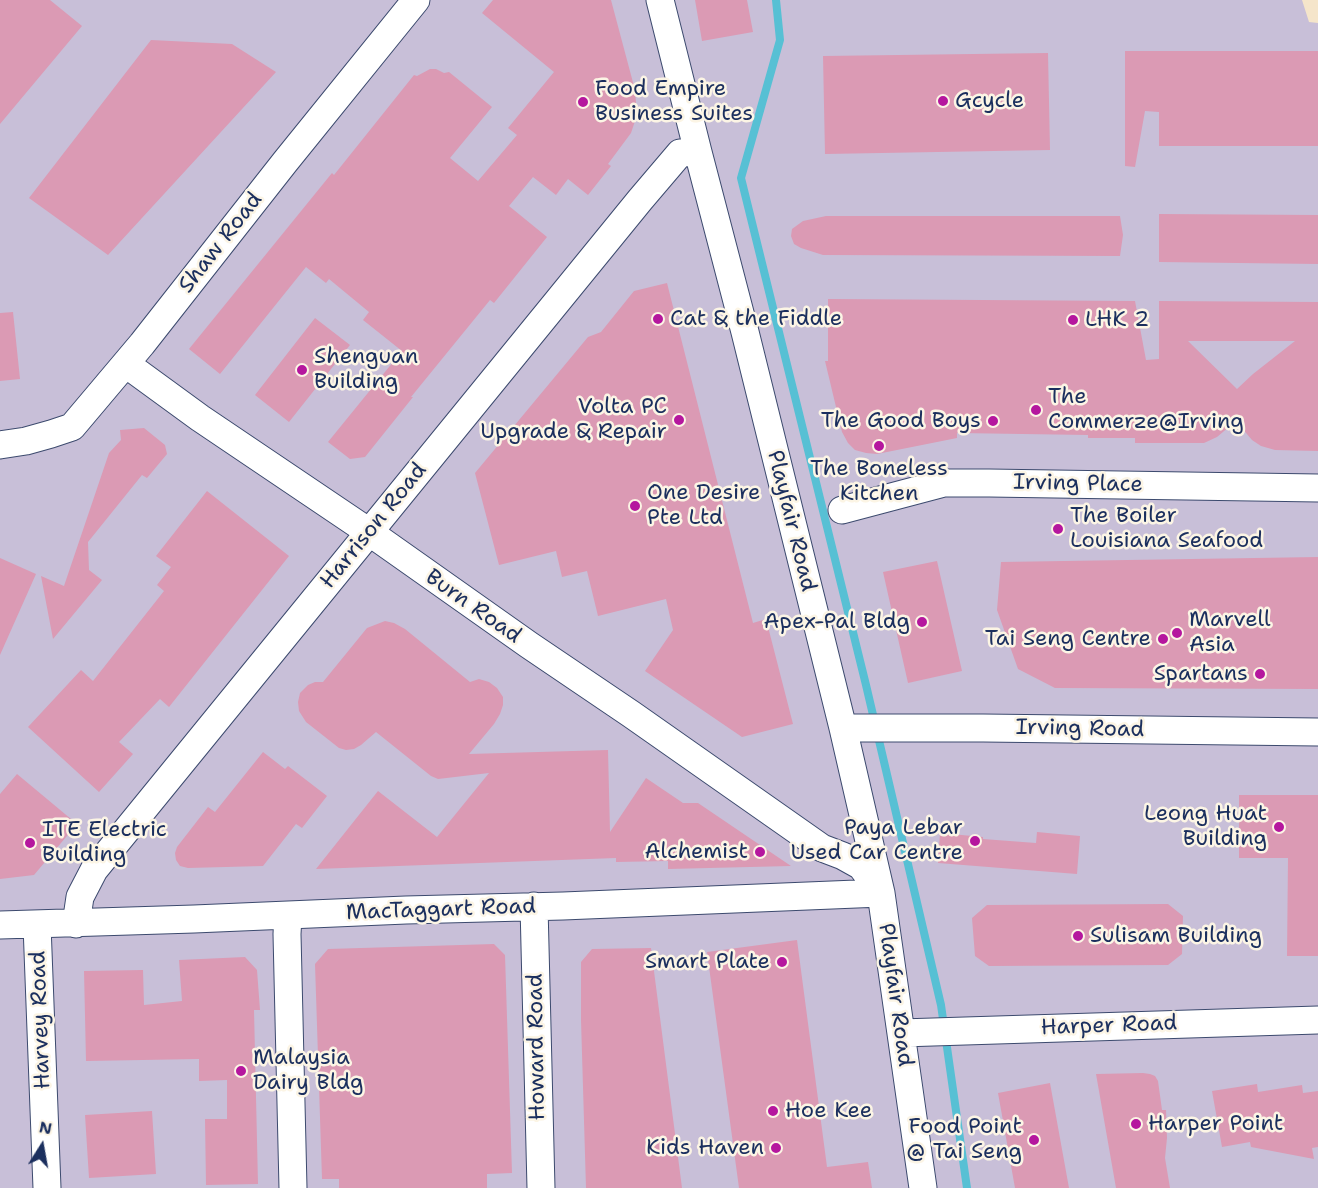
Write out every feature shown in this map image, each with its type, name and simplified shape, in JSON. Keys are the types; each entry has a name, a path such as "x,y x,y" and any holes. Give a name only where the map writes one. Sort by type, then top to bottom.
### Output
{"street":[{"name":"Shaw Road","path":"0,445 26,441 72,427 126,364 416,0"},
{"name":"Playfair Road","path":"660,0 745,332 854,728 881,893 922,1188"},
{"name":"Harrison Road","path":"76,924 80,897 94,870 181,762 653,184 680,153 698,152"},
{"name":"Burn Road","path":"126,364 200,418 369,532 822,848 861,866 881,893"},
{"name":"Irving Place","path":"842,510 944,483 1318,488"},
{"name":"Irving Road","path":"854,728 1318,732"},
{"name":"Burn Road","path":"822,848 840,876 843,895"},
{"name":"MacTaggart Road","path":"0,925 881,893"},
{"name":"Howard Road","path":"534,906 540,1188"},
{"path":"288,916 293,1188"},
{"name":"Harvey Road","path":"37,925 47,1188"},
{"name":"Harper Road","path":"901,1033 1318,1020"}],"shaded area":[{"path":"0,0 1302,0 1309,22 1318,23 1318,1188 0,1188"}],"building":[{"path":"0,0 50,0 82,26 0,124"},
{"path":"493,0 611,0 635,90 637,115 631,133 608,164 611,166 588,195 568,179 556,195 533,177 509,206 547,237 494,303 490,300 365,457 350,459 328,442 402,351 363,320 369,312 329,279 326,283 306,267 220,374 189,349 414,75 417,76 430,69 449,72 492,107 450,158 478,181 517,135 508,128 554,72 482,13"},
{"path":"695,0 747,0 753,32 702,41"},
{"path":"151,40 232,44 276,72 108,255 29,198"},
{"path":"1125,51 1318,51 1318,146 1159,146 1159,112 1145,111 1135,167 1125,166"},
{"path":"1048,53 1050,150 825,154 823,56"},
{"path":"1159,214 1318,215 1318,264 1159,262"},
{"path":"826,216 1120,216 1123,235 1120,256 823,255 794,244 791,236 792,229 803,221"},
{"path":"667,283 753,623 766,619 793,724 742,737 645,671 673,630 666,599 598,616 587,571 562,577 556,551 499,565 475,473 588,337 601,332 634,291"},
{"path":"828,299 1135,301 1146,360 1159,359 1159,301 1318,302 1318,451 1275,450 1261,446 1252,440 1236,421 1217,437 1204,443 1135,443 1135,438 1088,438 1088,435 957,433 957,438 877,454 866,453 855,450 842,432 825,361 828,361","holes":["1188,341 1295,341 1237,389"]},
{"path":"13,312 20,379 0,381 0,313"},
{"name":"Shenguan Building","path":"315,318 350,345 289,422 255,395"},
{"path":"144,428 165,445 167,454 147,478 142,475 88,542 89,570 102,580 53,639 41,576 64,586 109,453 121,440 120,430"},
{"path":"207,491 289,556 169,707 160,699 119,742 133,754 99,792 28,727 81,670 93,681 164,591 157,585 171,567 156,556"},
{"name":"Tai Seng Centre","path":"1318,557 1318,689 1055,688 1018,669 997,610 1001,562"},
{"path":"0,558 36,574 0,655"},
{"name":"Apex-Pal Bldg","path":"937,561 962,671 908,683 883,572"},
{"path":"385,621 405,629 470,682 479,679 489,682 503,697 500,714 469,754 608,750 610,832 646,778 683,803 698,803 791,866 668,869 668,861 616,862 616,858 316,869 378,791 437,837 489,773 438,779 431,776 376,732 361,745 346,750 339,748 306,722 299,711 300,693 308,685 323,682 367,628"},
{"path":"263,752 285,769 288,766 327,796 302,828 296,824 263,866 188,868 180,866 176,860 177,847 208,807 215,812"},
{"name":"ITE Electric Building","path":"17,774 77,824 34,875 0,879 0,794"},
{"name":"Leong Huat Building","path":"1239,795 1318,795 1318,956 1287,956 1288,858 1239,858"},
{"name":"Paya Lebar Used Car Centre","path":"1037,832 1080,836 1077,874 938,863 940,833 1036,843"},
{"name":"Sulisam Building","path":"1168,904 1183,916 1182,954 1168,965 989,966 975,956 972,918 987,905"},
{"path":"797,940 827,1167 868,1162 872,1188 739,1188 707,952"},
{"path":"494,944 505,955 512,1173 487,1174 487,1188 339,1188 339,1179 322,1179 315,964 328,949"},
{"path":"651,948 682,1188 586,1188 581,962 592,949"},
{"name":"Malaysia Dairy Bldg","path":"245,957 257,970 260,1010 254,1010 258,1184 206,1185 205,1119 227,1119 227,1080 199,1081 199,1059 86,1061 84,971 143,970 144,1005 182,1001 179,960"},
{"name":"Harper Point","path":"1143,1073 1155,1076 1158,1081 1162,1110 1166,1110 1165,1158 1170,1188 1116,1188 1096,1074"},
{"name":"Food Point @ Tai Seng","path":"1050,1083 1069,1188 1015,1188 998,1093"},
{"path":"1257,1084 1258,1092 1302,1085 1303,1093 1318,1091 1318,1147 1312,1148 1314,1159 1251,1147 1250,1142 1222,1147 1212,1091"},
{"path":"152,1111 156,1174 89,1178 85,1115"}],"waterway":[{"path":"776,0 780,40 741,178 866,685 941,1005 967,1188"}],"place":[{"name":"Gcycle","path":"943,101"},
{"name":"Food Empire Business Suites","path":"583,102"},
{"name":"Cat & the Fiddle","path":"658,319"},
{"name":"LHK 2","path":"1073,320"},
{"name":"Shenguan Building","path":"302,370"},
{"name":"The Commerze@Irving","path":"1036,410"},
{"name":"Volta PC Upgrade & Repair","path":"679,420"},
{"name":"The Good Boys","path":"993,421"},
{"name":"The Boneless Kitchen","path":"879,446"},
{"name":"One Desire Pte Ltd","path":"635,506"},
{"name":"The Boiler Louisiana Seafood","path":"1058,529"},
{"name":"Apex-Pal Bldg","path":"922,622"},
{"name":"Marvell Asia","path":"1177,633"},
{"name":"Tai Seng Centre","path":"1163,639"},
{"name":"Spartans","path":"1260,674"},
{"name":"Leong Huat Building","path":"1279,827"},
{"name":"Paya Lebar Used Car Centre","path":"975,841"},
{"name":"ITE Electric Building","path":"30,843"},
{"name":"Alchemist","path":"760,852"},
{"name":"Sulisam Building","path":"1078,936"},
{"name":"Smart Plate","path":"782,962"},
{"name":"Malaysia Dairy Bldg","path":"241,1071"},
{"name":"Hoe Kee","path":"773,1111"},
{"name":"Harper Point","path":"1136,1124"},
{"name":"Food Point @ Tai Seng","path":"1034,1140"},
{"name":"Kids Haven","path":"776,1148"}]}
